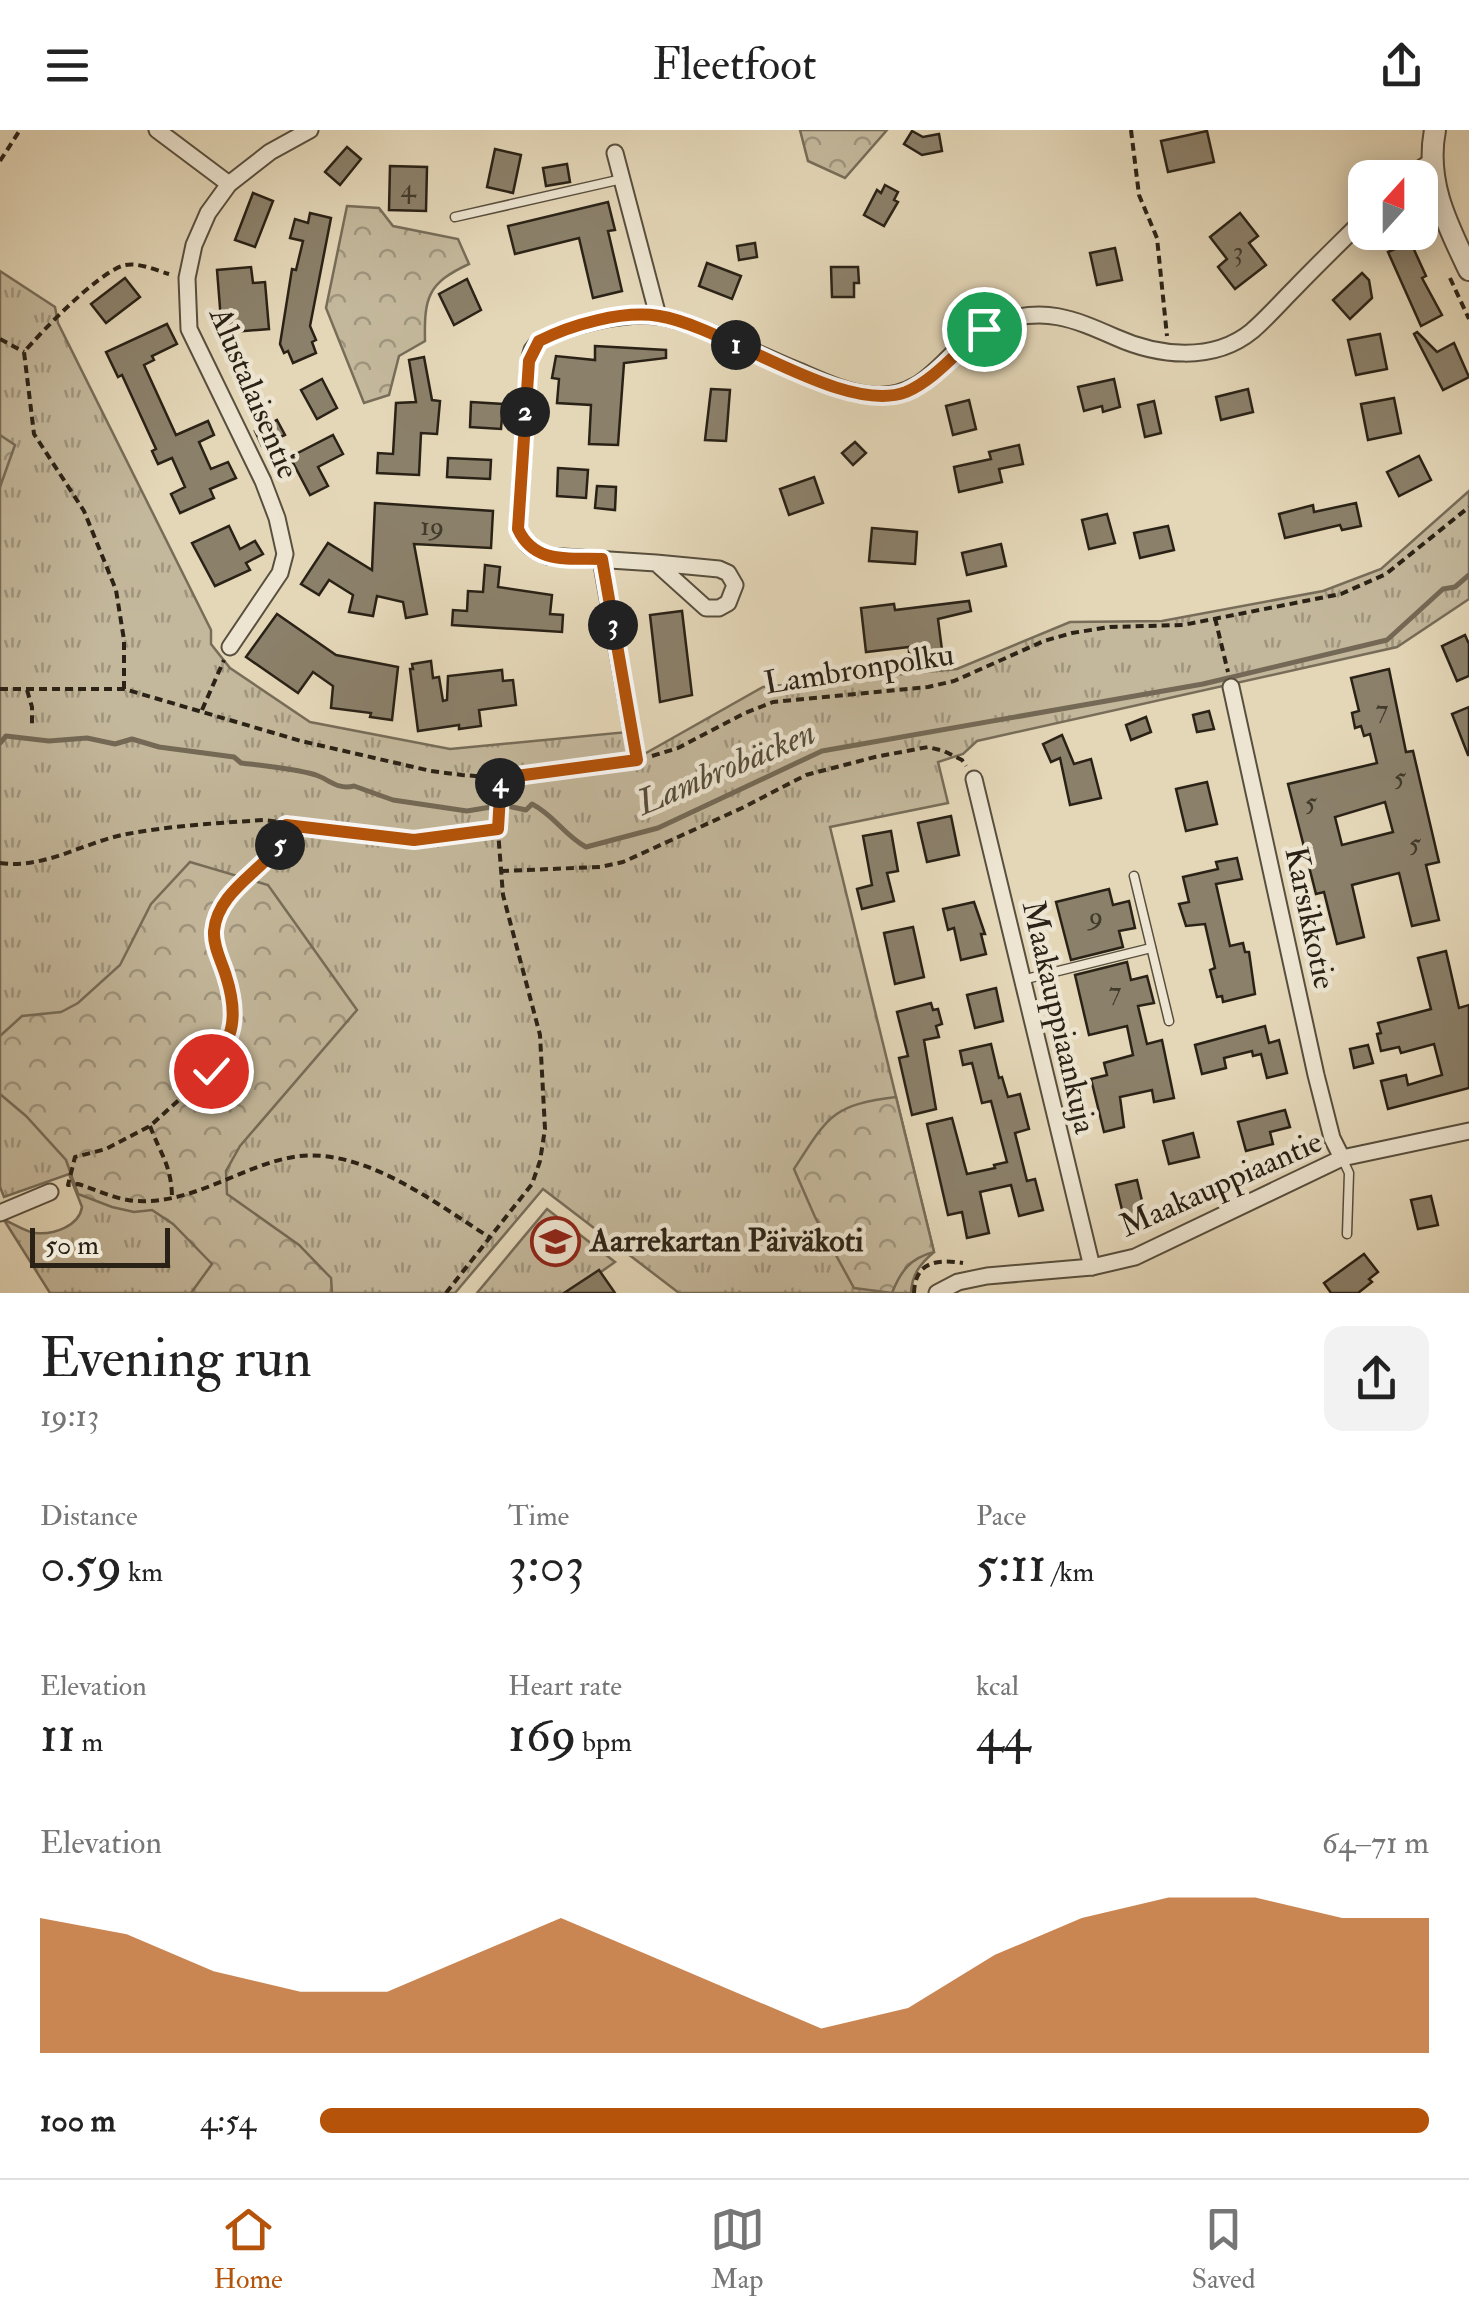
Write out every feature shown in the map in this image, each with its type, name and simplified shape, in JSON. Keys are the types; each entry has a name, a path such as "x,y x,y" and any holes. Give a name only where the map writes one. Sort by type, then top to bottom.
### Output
{"street":[{"path":"157,130 228,184 270,152 310,130"},
{"path":"1432,160 1435,130"},
{"path":"614,152 658,316"},
{"name":"Alustalaisentie","path":"228,184 208,213 194,246 187,278 189,329 263,481 277,518 284,554 280,573 230,647"},
{"path":"1438,198 1469,270"},
{"path":"656,563 706,608 728,604 732,596 733,579 719,569 656,563 548,556 532,551 518,529 529,361 532,350 548,336 624,316 658,316 835,387 868,395 905,393 984,329 1024,316 1050,314 1067,318 1131,345 1170,355 1225,346 1249,333 1348,235"},
{"path":"602,559 637,760"},
{"name":"Karsikkotie","path":"1231,687 1316,1075 1332,1138 1342,1158"},
{"name":"Maakauppiaankuja","path":"974,779 1092,1268"},
{"name":"Maakauppiaantie","path":"936,1293 958,1282 987,1276 1092,1268 1135,1257 1342,1158 1469,1131"},
{"path":"0,1213 50,1192"}],"lane":[{"path":"455,218 622,180"},
{"path":"1134,876 1168,1020"},
{"path":"1022,980 1151,948"},
{"path":"1342,1158 1348,1173 1347,1234"}],"path":[{"path":"0,161 20,130"},
{"path":"1131,130 1139,195 1157,238 1170,355"},
{"path":"124,690 124,640 116,590 84,512 34,434 24,352 58,314 124,265 187,278"},
{"path":"0,339 24,352"},
{"name":"Lambronpolku","path":"0,689 124,690 346,752 431,771 501,778 637,760 678,748 773,702 954,681 1044,641 1072,634 1110,627 1183,625 1341,594 1386,574 1469,507"},
{"path":"1214,618 1227,665"},
{"path":"202,710 230,647"},
{"path":"27,690 32,727"},
{"path":"501,871 600,867 623,862 806,775 875,757 928,747 944,750 962,760 974,779"},
{"path":"446,1293 532,1184 545,1128 540,1035 503,895 497,818 501,778"},
{"path":"0,863 54,858 121,835 251,821 414,840 498,829"},
{"path":"286,825 286,838 240,880 214,932 227,978 231,1041 211,1071 150,1126 106,1148 75,1157 68,1185 78,1184 140,1201 212,1188 286,1158 324,1156 407,1186 489,1237"},
{"path":"150,1126 171,1169 172,1197"},
{"path":"914,1293 914,1279 921,1268 930,1263 965,1264"}],"green space":[{"path":"800,130 887,130 845,178 808,161"},
{"path":"347,206 379,208 393,226 458,239 469,264 445,278 431,293 425,341 399,356 389,395 364,403 326,308"},
{"path":"0,271 55,307 58,323 211,630 211,644 230,668 310,722 450,749 627,732 631,753 646,753 763,687 957,669 1070,622 1162,621 1323,591 1381,569 1469,491 1469,599 1397,647 977,741 963,754 938,762 948,803 830,827 934,1252 918,1270 911,1293 679,1293 543,1189 455,1293 50,1293 4,1220 35,1233 57,1231 71,1224 82,1207 69,1174 4,1197 0,1187"},
{"path":"0,435 15,445 0,487"},
{"path":"190,862 268,885 357,1010 240,1146 226,1171 227,1194 299,1245 331,1278 332,1293 191,1293 212,1264 173,1224 152,1210 134,1212 78,1194 66,1160 0,1094 0,1036 22,1016 61,1012 78,1003 120,965 151,904"},
{"path":"896,1097 934,1252 908,1266 892,1293 854,1288 794,1169 833,1116 857,1104"},
{"path":"547,1209 615,1262 571,1293 477,1293"}],"building":[{"path":"912,131 923,137 939,134 942,151 922,155 904,144"},
{"path":"1207,131 1214,162 1168,172 1161,141"},
{"path":"347,147 361,159 340,185 325,172"},
{"path":"495,149 521,155 513,193 487,187"},
{"path":"567,164 570,182 546,186 543,168"},
{"path":"390,166 427,167 426,211 389,210"},
{"path":"885,185 898,192 894,200 898,202 884,226 864,215 877,190 881,193"},
{"path":"253,193 273,201 255,247 235,240"},
{"path":"608,202 615,230 608,231 622,291 593,298 579,238 515,254 508,226"},
{"path":"310,213 331,218 310,326 316,353 293,363 280,344 292,269 296,270 303,241 290,238 295,219 308,223"},
{"path":"1240,213 1258,236 1249,243 1266,265 1235,289 1218,267 1227,259 1210,237"},
{"path":"755,243 757,257 739,260 737,246"},
{"path":"1115,248 1122,280 1097,285 1090,253"},
{"path":"1414,250 1426,276 1422,278 1442,315 1421,326 1388,252"},
{"path":"707,263 741,276 732,299 699,286"},
{"path":"251,267 253,283 265,282 269,329 222,333 217,270"},
{"path":"831,267 858,267 859,283 854,283 854,297 832,297"},
{"path":"1362,273 1369,280 1372,298 1350,319 1333,300"},
{"path":"125,278 140,297 106,323 91,304"},
{"path":"467,279 481,310 454,325 439,294"},
{"path":"167,324 177,344 152,356 154,360 144,365 176,435 208,421 214,435 199,442 211,469 228,462 236,478 210,489 214,498 180,513 171,494 185,487 172,458 158,464 152,451 156,449 122,375 118,377 106,352"},
{"path":"1417,332 1437,352 1454,343 1469,377 1443,390 1414,334"},
{"path":"1380,334 1387,369 1356,375 1348,340"},
{"path":"595,346 666,350 666,358 624,363 618,445 589,444 591,405 557,403 559,379 552,378 556,356 595,360"},
{"path":"424,357 432,400 440,401 437,434 421,433 419,475 377,473 378,453 393,454 396,403 416,402 409,360"},
{"path":"322,379 337,408 317,419 301,390"},
{"path":"1114,379 1120,407 1103,412 1102,406 1084,411 1078,387"},
{"path":"711,389 730,390 726,441 705,440"},
{"path":"1248,389 1253,412 1221,420 1216,397"},
{"path":"1394,398 1401,433 1368,440 1361,404"},
{"path":"969,400 976,429 953,435 946,406"},
{"path":"1154,401 1161,433 1145,437 1138,405"},
{"path":"471,402 503,404 501,429 470,427"},
{"path":"277,420 285,435 262,446 255,431"},
{"path":"333,435 343,454 318,467 328,486 310,495 290,457"},
{"path":"855,442 866,453 853,465 842,453"},
{"path":"1019,445 1023,464 999,469 1002,482 959,492 954,467 991,459 989,452"},
{"path":"1419,456 1431,480 1399,496 1387,472"},
{"path":"448,458 491,460 490,479 447,477"},
{"path":"558,468 588,470 586,498 557,496"},
{"path":"814,477 823,503 789,515 780,489"},
{"path":"597,486 616,487 615,510 595,508"},
{"path":"375,503 493,511 491,548 414,544 427,614 406,618 403,602 377,596 373,616 349,612 353,595 329,580 319,595 301,584 328,543 372,570"},
{"path":"1356,503 1361,526 1342,530 1340,525 1285,538 1279,514 1313,505 1314,512"},
{"path":"1107,514 1115,543 1089,549 1082,520"},
{"path":"229,526 240,549 255,541 263,554 246,563 250,570 215,586 192,543"},
{"path":"1168,526 1174,550 1140,558 1134,533"},
{"path":"872,528 917,532 915,564 869,561"},
{"path":"1001,544 1006,566 967,575 962,553"},
{"path":"485,565 500,567 498,587 552,595 550,614 563,615 562,632 452,625 453,610 467,611 468,591 483,592"},
{"path":"969,601 971,611 938,619 942,650 909,654 909,647 866,652 861,608 894,604 895,610"},
{"path":"682,611 692,695 660,702 650,615"},
{"path":"277,614 336,655 398,667 392,720 331,708 333,686 313,672 298,693 246,657"},
{"path":"1465,635 1469,644 1469,676 1457,681 1442,646"},
{"path":"431,661 433,678 439,677 443,701 447,700 448,676 502,670 503,681 513,680 516,705 479,710 481,726 418,731 410,669 412,664"},
{"path":"1389,669 1406,752 1413,751 1439,862 1426,865 1439,920 1412,926 1399,873 1352,885 1364,937 1337,944 1324,892 1316,894 1288,784 1377,763 1370,734 1364,736 1361,726 1355,728 1352,713 1359,711 1351,678","holes":["1385,802 1393,832 1342,845 1335,817"]},
{"path":"1469,707 1469,755 1468,755 1452,714"},
{"path":"1209,711 1214,729 1197,732 1193,715"},
{"path":"1146,717 1151,732 1131,740 1126,725"},
{"path":"1062,735 1074,764 1091,759 1101,798 1070,805 1060,758 1051,762 1043,744"},
{"path":"1207,782 1217,824 1186,831 1176,789"},
{"path":"951,816 959,855 927,862 918,823"},
{"path":"891,831 898,871 887,873 894,901 862,909 857,889 872,885 863,836"},
{"path":"1237,858 1242,879 1216,884 1230,946 1243,943 1245,952 1249,952 1255,994 1223,1002 1222,996 1217,997 1210,970 1215,968 1205,924 1186,926 1179,904 1189,902 1183,877 1218,869 1216,862"},
{"path":"1109,889 1113,905 1129,901 1135,928 1119,931 1123,947 1071,960 1056,902"},
{"path":"974,902 985,934 981,934 986,954 961,960 954,928 948,930 943,909"},
{"path":"913,927 924,977 895,984 884,933"},
{"path":"1446,951 1459,1008 1469,1005 1469,1088 1388,1109 1381,1081 1406,1075 1408,1085 1442,1075 1434,1044 1401,1053 1399,1047 1381,1051 1378,1023 1431,1009 1418,958"},
{"path":"1127,962 1131,980 1147,976 1154,1003 1138,1006 1147,1044 1162,1040 1174,1098 1154,1102 1152,1090 1120,1097 1124,1127 1104,1132 1091,1079 1107,1075 1104,1063 1133,1055 1127,1026 1089,1035 1075,975"},
{"path":"996,988 1003,1021 975,1028 967,995"},
{"path":"931,1003 933,1010 938,1009 942,1024 936,1026 939,1037 924,1040 936,1109 912,1115 899,1058 908,1056 897,1012"},
{"path":"1265,1026 1269,1043 1279,1040 1287,1073 1267,1078 1261,1054 1253,1056 1252,1051 1224,1058 1226,1068 1202,1074 1195,1045"},
{"path":"991,1044 1008,1097 1020,1094 1029,1129 1015,1133 1027,1181 1035,1179 1043,1210 1019,1216 1011,1185 980,1192 989,1233 967,1238 962,1212 948,1215 927,1124 952,1118 967,1174 1007,1162 991,1101 982,1103 972,1063 963,1065 960,1051"},
{"path":"1368,1045 1373,1063 1354,1068 1350,1049"},
{"path":"1285,1110 1290,1127 1270,1132 1273,1144 1246,1151 1238,1122"},
{"path":"1193,1133 1199,1157 1169,1164 1163,1141"},
{"path":"1137,1180 1145,1213 1124,1218 1116,1185"},
{"path":"1431,1196 1438,1225 1418,1229 1411,1200"},
{"path":"1364,1254 1378,1272 1369,1279 1372,1282 1358,1293 1331,1293 1324,1283"},
{"name":"Aarrekartan Päiväkoti","path":"599,1270 615,1293 564,1293"}],"waterway":[{"name":"Lambrobäcken","path":"0,743 6,736 49,741 87,738 115,744 132,739 316,775 338,786 354,786 393,800 467,811 503,805 526,810 532,804 586,847 658,828 822,751 1203,684 1387,640 1443,589 1455,587 1469,575"}],"place":[{"name":"Aarrekartan Päiväkoti","path":"555,1241"}],"route":[{"path":"211,1071 231,1041 233,1029 227,978 214,932 240,880 286,838 286,825 414,840 498,829 501,778 637,760 602,559 548,556 532,551 518,529 529,361 539,341 624,316 658,316 835,387 888,396 905,393 923,382 984,329"}]}
